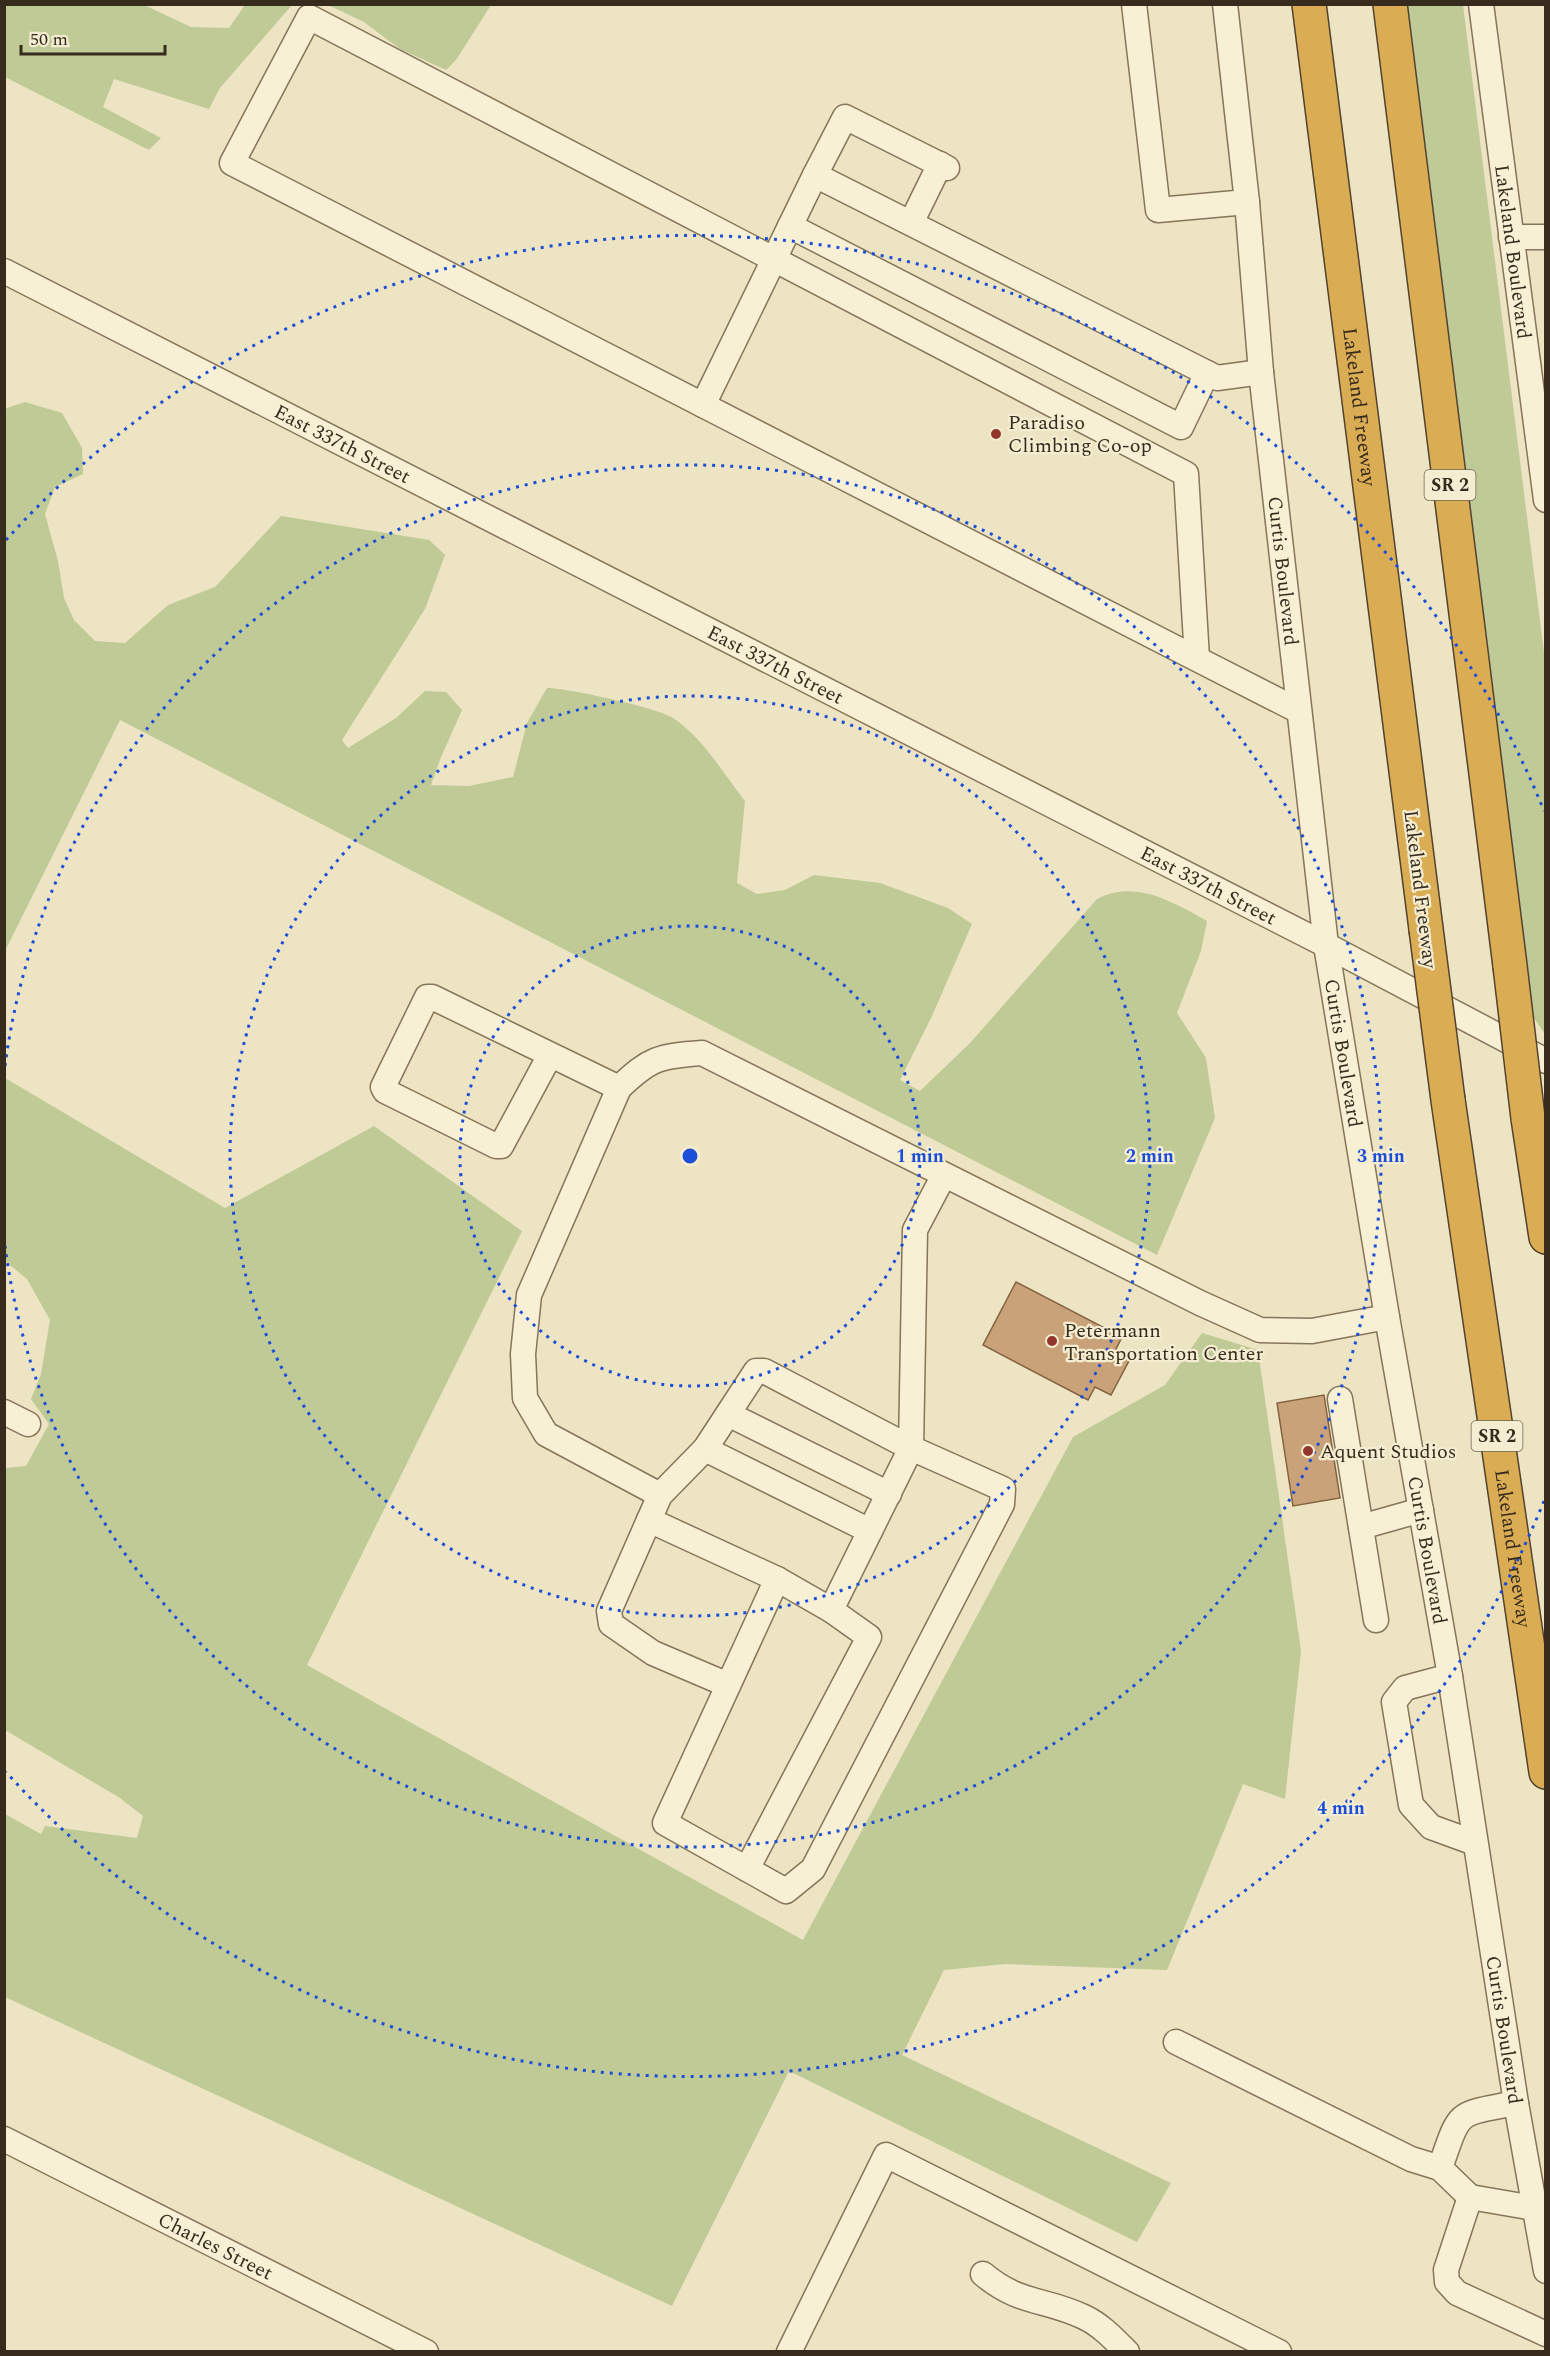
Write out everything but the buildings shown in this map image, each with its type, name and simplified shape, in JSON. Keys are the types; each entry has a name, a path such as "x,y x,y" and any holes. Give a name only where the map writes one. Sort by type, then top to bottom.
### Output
{"highway":[{"name":"Lakeland Freeway","path":"1309,4 1448,1100 1545,1772"},
{"name":"SR 2","path":"1390,4 1528,1118 1545,1237"}],"street":[{"path":"1134,4 1158,210 1248,202"},
{"name":"Curtis Boulevard","path":"1226,4 1248,202 1261,372 1326,945 1387,1317 1450,1676 1516,2103 1545,2271"},
{"name":"Lakeland Boulevard","path":"1481,4 1544,485"},
{"path":"1197,658 1186,474 309,17 232,163 1299,711"},
{"path":"703,405 845,117 944,166 911,223"},
{"path":"815,175 1217,378 1261,372"},
{"path":"790,226 1181,426 1207,373"},
{"path":"1511,237 1545,237"},
{"name":"East 337th Street","path":"4,271 1326,945 1545,1060"},
{"path":"550,1055 501,1146 496,1146 385,1091 382,1087 427,997 550,1055 619,1088"},
{"path":"660,1495 546,1434 525,1398 522,1353 529,1295 619,1088 642,1065 667,1055 702,1053 1200,1303 1260,1330 1312,1330 1387,1317"},
{"path":"831,1610 911,1448 915,1230 944,1175"},
{"path":"728,1685 653,1653 611,1624 609,1611 660,1495 705,1449 756,1371 764,1371 911,1448 1004,1489 1002,1504 813,1869 786,1891 665,1823 777,1579"},
{"path":"1340,1399 1376,1620"},
{"path":"4,1412 28,1424"},
{"path":"728,1414 889,1494"},
{"path":"705,1449 870,1531"},
{"path":"1361,1527 1421,1510"},
{"path":"649,1520 777,1579 831,1610 869,1637 747,1869"},
{"path":"1450,1676 1405,1688 1394,1702 1396,1727 1411,1804 1431,1827 1475,1843"},
{"path":"1176,2042 1411,2159 1440,2168 1470,2197 1534,2208"},
{"path":"1440,2168 1456,2123 1467,2112 1516,2103"},
{"name":"Charles Street","path":"4,2139 426,2352"},
{"path":"789,2352 886,2155 1279,2352"},
{"path":"1470,2197 1446,2270 1447,2282 1457,2294 1545,2334"},
{"path":"983,2274 1000,2289 1022,2299 1084,2317 1106,2331 1127,2352"}],"green space":[{"path":"491,4 456,60 446,70 400,49 364,22 328,5"},
{"path":"4,5 144,5 191,27 229,28 245,5 292,5 220,88 209,109 114,79 103,107 161,138 149,150 5,77"},
{"path":"1400,5 1463,5 1545,661 1545,1034 1529,1011"},
{"path":"25,402 62,413 82,448 83,474 55,487 45,514 58,561 64,598 74,620 95,641 125,643 168,605 215,587 281,516 429,540 445,555 425,609 342,740 348,748 396,718 425,691 446,692 462,710 431,785 469,786 513,777 527,723 547,688 592,695 650,709 673,718 694,735 745,801 737,883 757,894 785,890 814,875 880,883 948,908 972,924 932,1016 900,1080 920,1091 970,1043 1097,899 1111,893 1140,892 1167,900 1207,921 1201,951 1177,1013 1206,1058 1215,1118 1157,1255 120,720 5,951 4,409"},
{"path":"5,1078 225,1208 374,1126 522,1231 307,1665 803,1940 1073,1437 1165,1385 1202,1333 1258,1350 1301,1651 1285,1799 1243,1784 1167,1970 1005,1964 944,1970 902,2055 1171,2183 1137,2242 789,2071 672,2306 5,1997 5,1814 41,1834 45,1826 137,1838 143,1816 120,1798 5,1730 5,1468 26,1466 49,1424 31,1399 41,1374 50,1320 27,1279 5,1261"}],"place":[{"name":"Paradiso Climbing Co-op","path":"996,434"},
{"name":"Petermann Transportation Center","path":"1052,1341"},
{"name":"Aquent Studios","path":"1308,1451"}]}
